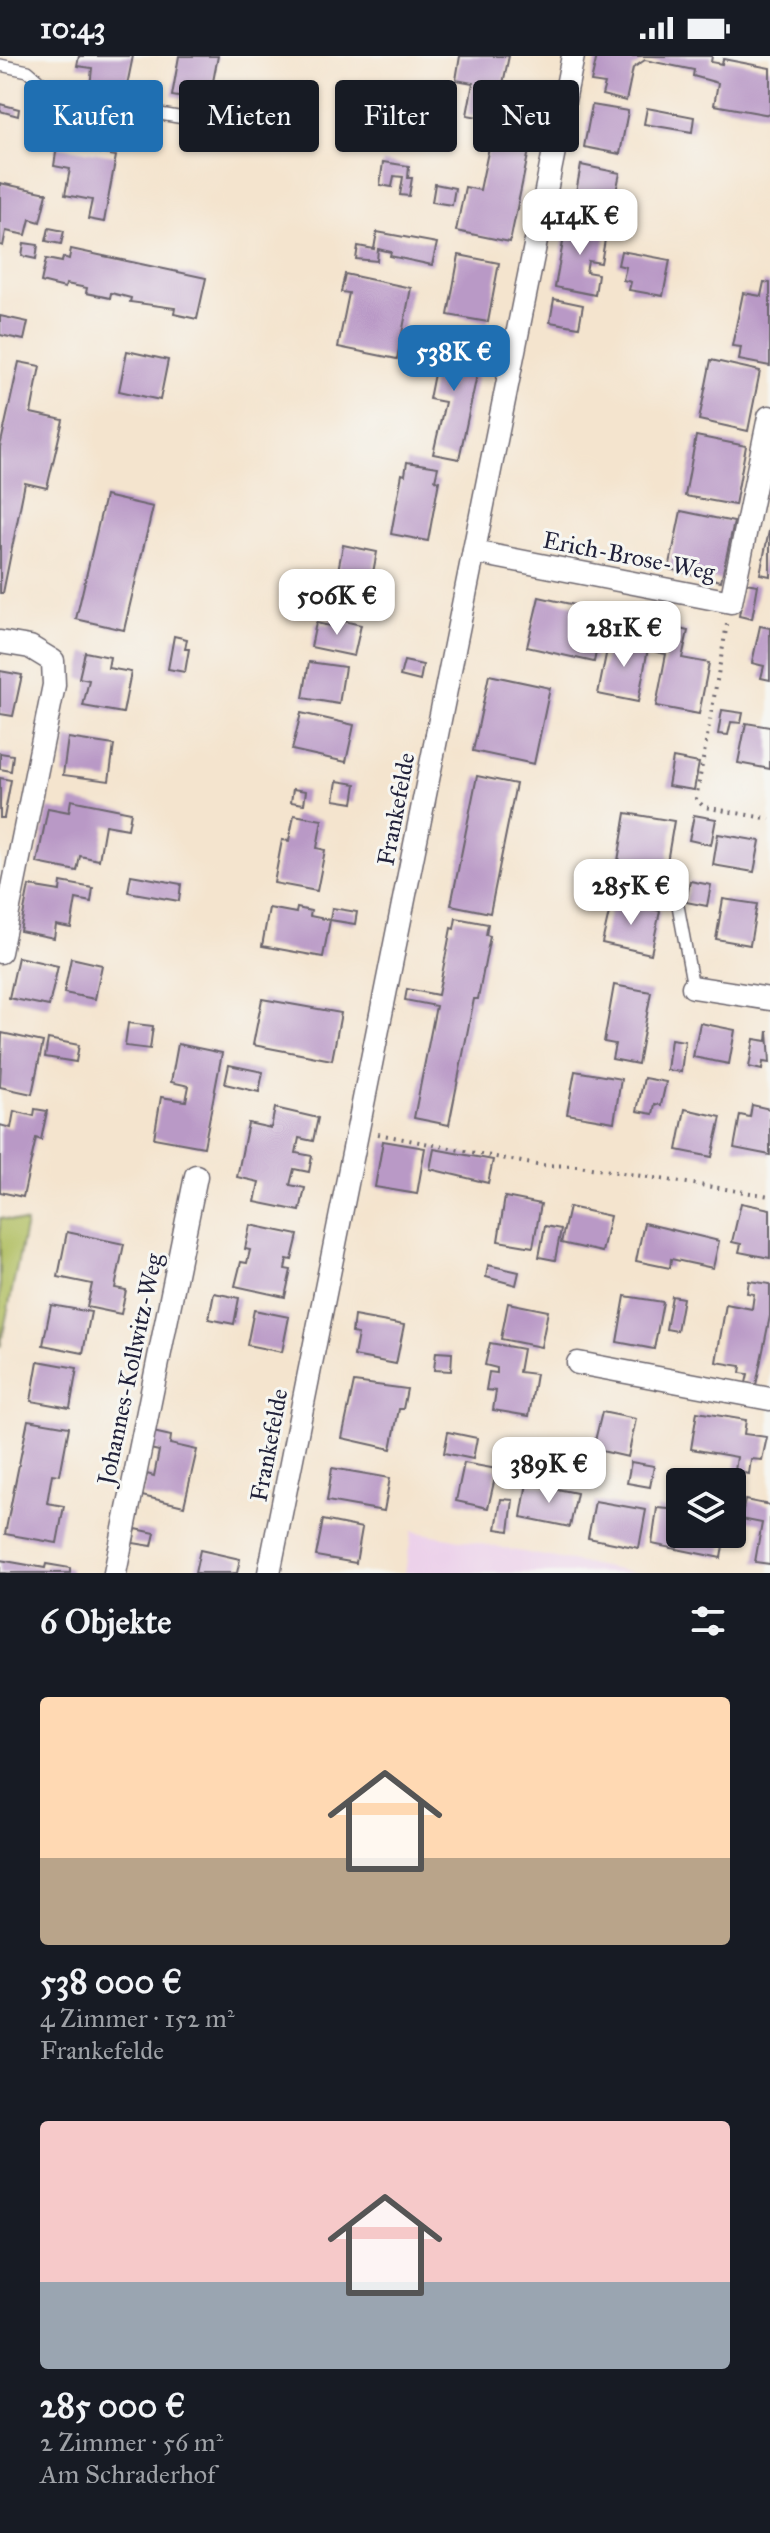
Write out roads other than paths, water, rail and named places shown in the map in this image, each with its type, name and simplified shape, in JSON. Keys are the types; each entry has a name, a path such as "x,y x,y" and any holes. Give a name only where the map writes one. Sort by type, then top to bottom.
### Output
{"street":[{"name":"Frankefelde","path":"269,1573 573,56"},
{"name":"Erich-Brose-Weg","path":"474,552 731,602 769,417"},
{"path":"0,642 30,647 53,661 54,685 0,952"},
{"path":"693,987 770,999"},
{"name":"Johannes-Kollwitz-Weg","path":"115,1573 196,1176"},
{"path":"578,1363 770,1399"}],"lane":[{"path":"0,65 28,71 58,97 179,117"},
{"path":"677,900 693,987"}]}
